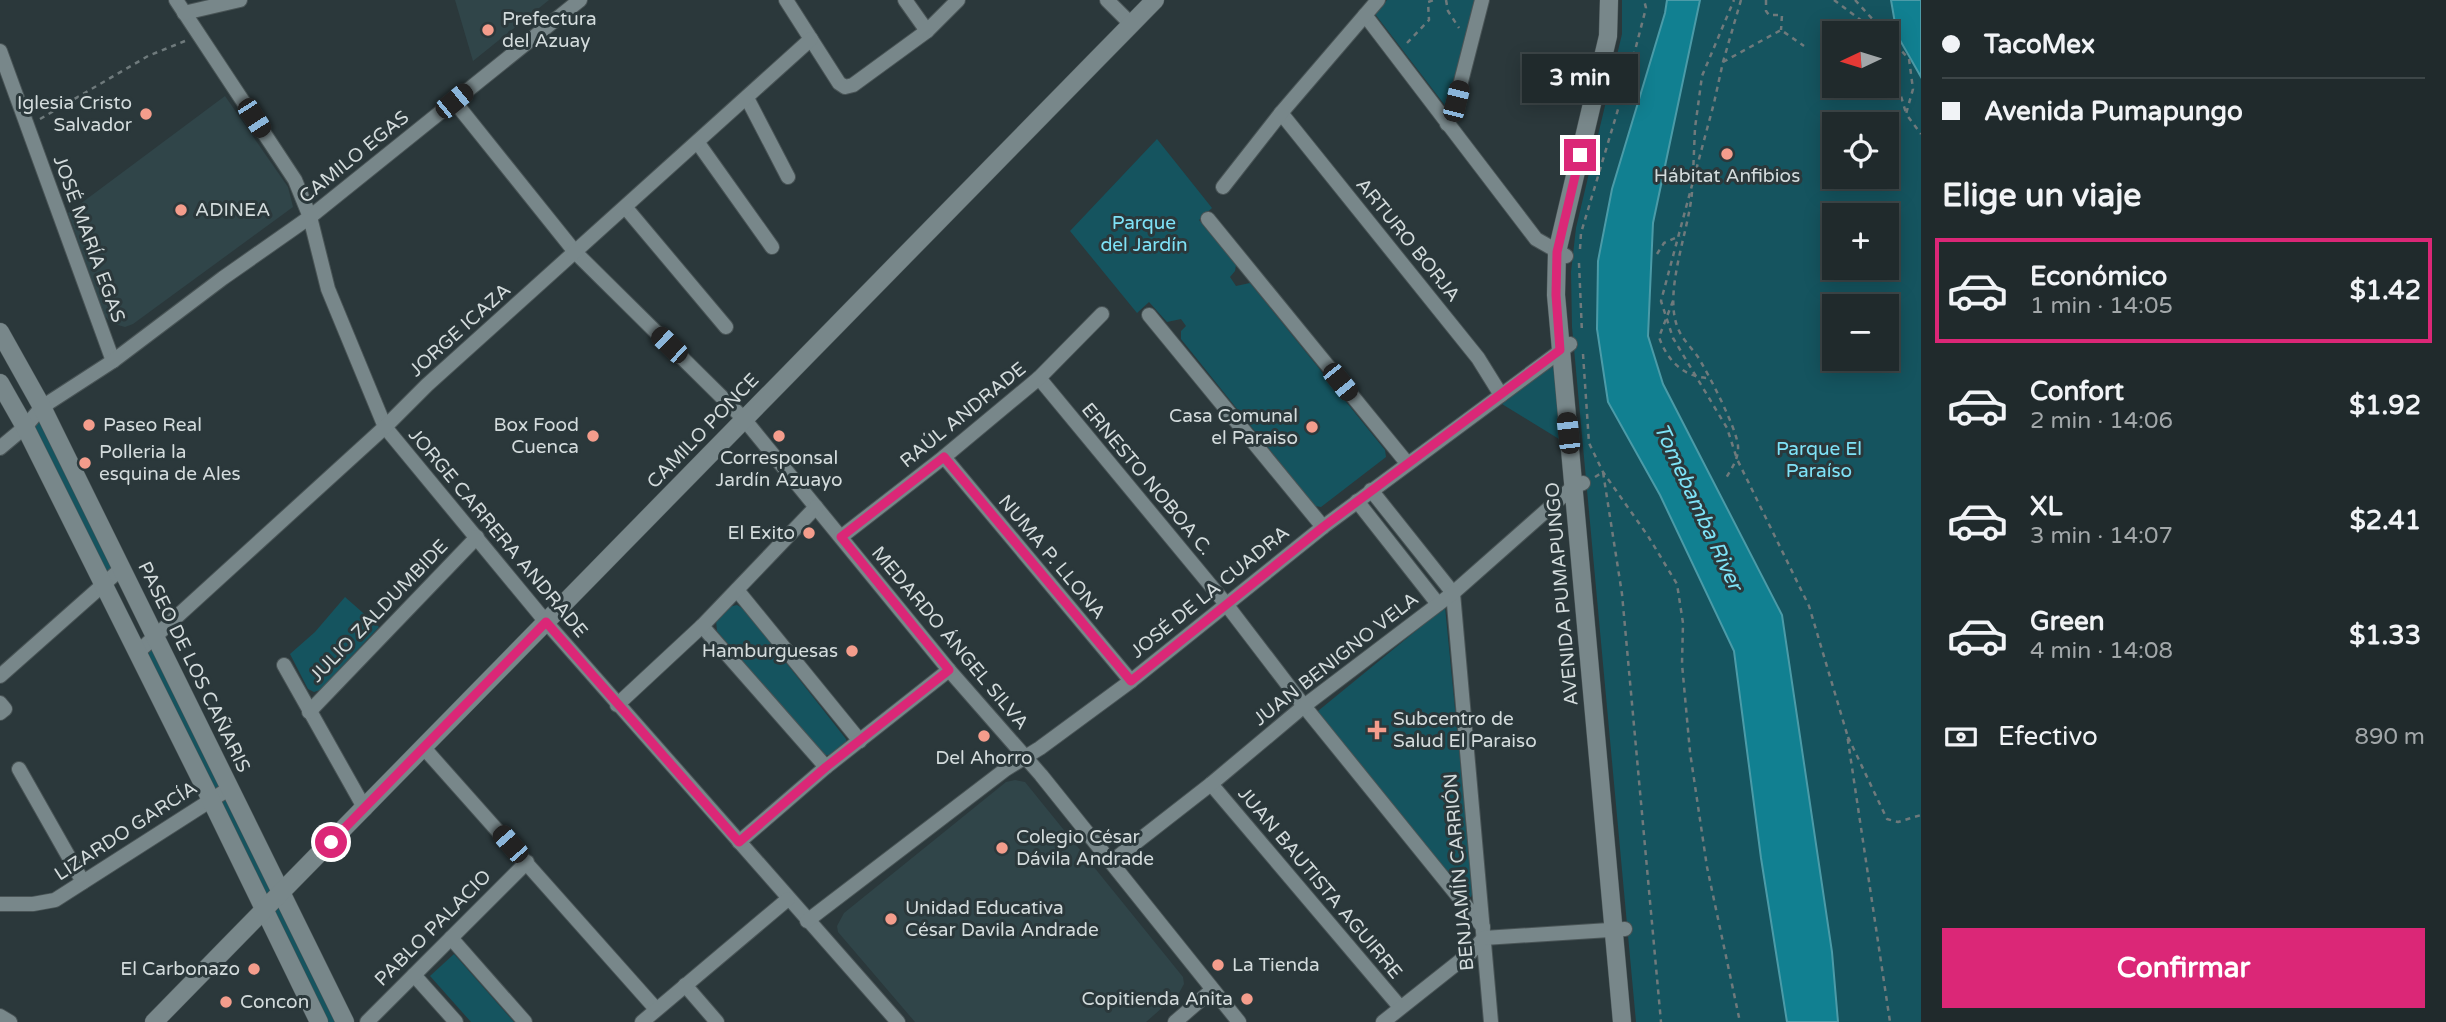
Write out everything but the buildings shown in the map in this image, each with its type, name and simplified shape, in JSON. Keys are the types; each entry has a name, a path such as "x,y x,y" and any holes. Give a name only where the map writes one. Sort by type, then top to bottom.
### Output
{"main road":[{"name":"CAMILO PONCE","path":"154,1022 1155,0"},
{"name":"AVENIDA PUMAPUNGO","path":"1609,0 1608,36 1561,254 1556,295 1571,345 1578,485 1620,929 1622,1022"},
{"name":"PASEO DE LOS CAÑARIS","path":"0,332 42,407 345,1022"},
{"path":"0,383 25,427 138,652 319,1022"}],"street":[{"name":"JORGE CARRERA ANDRADE","path":"176,0 295,180 310,217 328,289 385,427 617,705 898,1022"},
{"path":"184,13 240,0"},
{"name":"CAMILO EGAS","path":"0,448 25,427 42,407 113,361 310,217 580,0"},
{"path":"786,0 839,83 845,87 853,85 927,31 958,0"},
{"path":"905,0 927,31"},
{"path":"1107,0 1131,24"},
{"path":"1223,187 1281,113 1378,0"},
{"path":"1447,124 1456,101 1482,0"},
{"path":"1365,15 1536,239 1561,254"},
{"name":"JORGE ICAZA","path":"138,652 811,39"},
{"name":"JOSÉ MARÍA EGAS","path":"0,51 113,361"},
{"path":"747,98 788,177"},
{"name":"MEDARDO ÁNGEL SILVA","path":"454,101 575,253 744,419 949,670 1026,758 1238,1022"},
{"name":"ARTURO BORJA","path":"1281,113 1478,358 1501,395"},
{"path":"698,144 772,247"},
{"path":"626,208 726,327"},
{"path":"1208,219 1407,463"},
{"name":"RAÚL ANDRADE","path":"841,537 944,457 1039,378 1102,314"},
{"path":"1149,315 1323,527"},
{"name":"JOSÉ DE LA CUADRA","path":"807,921 1006,769 1026,758 1131,681 1371,490 1571,345"},
{"name":"ERNESTO NOBOA C.","path":"1039,378 1226,604 1484,933"},
{"name":"NUMA P. LLONA","path":"944,457 1131,681"},
{"name":"JUAN BENIGNO VELA","path":"1111,862 1211,784 1304,706 1452,593 1578,485"},
{"path":"1371,490 1452,593"},
{"path":"1357,501 1438,604"},
{"path":"617,705 702,626 816,507"},
{"name":"JULIO ZALDUMBIDE","path":"309,712 477,537"},
{"path":"0,676 122,568"},
{"path":"737,590 860,741"},
{"name":"BENJAMÍN CARRIÓN","path":"1452,593 1492,1022"},
{"path":"702,626 826,767"},
{"path":"284,665 365,809"},
{"path":"739,842 826,767 949,670"},
{"path":"0,703 5,709 0,713"},
{"path":"424,748 656,1009"},
{"path":"19,769 83,882"},
{"name":"JUAN BAUTISTA AGUIRRE","path":"1211,784 1400,1007"},
{"name":"LIZARDO GARCÍA","path":"0,904 33,904 55,900 230,788"},
{"name":"PABLO PALACIO","path":"367,1022 527,862"},
{"path":"642,1022 788,899"},
{"path":"1383,1022 1470,953 1484,933 1620,929"},
{"path":"451,938 525,1022"},
{"path":"414,975 456,1022"},
{"path":"685,985 717,1022"},
{"path":"1175,1022 1212,989"},
{"path":"0,1016 10,1022"}],"path":[{"path":"1395,55 1429,20 1427,1 1434,0"},
{"path":"1446,0 1448,11 1460,29"},
{"path":"1571,345 1581,233 1631,65 1646,8 1644,0"},
{"path":"1693,183 1695,128 1702,76 1716,37 1734,0"},
{"path":"1725,480 1737,459 1738,444 1718,394 1676,324 1674,299 1681,236 1723,62 1741,0"},
{"path":"1766,0 1766,11 1769,15 1782,15 1781,30"},
{"path":"1834,0 1862,21"},
{"path":"1855,0 1909,59 1913,89 1906,114"},
{"path":"1723,62 1781,30"},
{"path":"1781,30 1804,46"},
{"path":"28,126 148,56 199,35"},
{"path":"1899,90 1906,114 1921,134"},
{"path":"1657,254 1664,243 1681,236"},
{"path":"1681,236 1661,300 1672,338 1727,428 1737,459 1809,606 1847,734 1891,1022"},
{"path":"1674,299 1659,337 1664,350 1678,368 1696,378 1708,378"},
{"path":"1583,355 1589,443 1603,472 1648,536 1677,584 1683,623 1682,664 1690,751 1707,867 1740,1022"},
{"path":"1578,485 1603,472"},
{"path":"1603,472 1622,594 1661,1022"},
{"path":"1847,734 1887,818 1896,822 1921,816"}],"shaded area":[{"name":"Prefectura del Azuay","path":"455,0 549,0 473,61"},
{"name":"ADINEA","path":"225,96 288,187 293,207 133,324 125,327 111,323 104,315 68,213"},
{"name":"Colegio César Dávila Andrade","path":"1006,782 1025,782 1183,977 1184,984 1179,993 1146,1022 915,1022 838,932 837,926 844,913"}],"green space":[{"path":"1387,0 1477,0 1447,108 1375,14"},
{"path":"1622,0 1667,0 1598,261 1597,330 1608,402 1660,495 1734,651 1761,858 1787,1022 1636,1022 1572,327 1571,272 1576,228 1622,34"},
{"name":"Parque El Paraíso","path":"1700,0 1891,0 1895,21 1822,21 1822,98 1899,98 1899,38 1921,77 1921,1022 1838,1022 1832,952 1782,615 1663,384 1648,336 1653,223"},
{"name":"Parque del Jardín","path":"1157,139 1212,208 1199,220 1236,265 1230,277 1236,286 1250,283 1385,450 1386,457 1321,507 1315,506 1181,339 1181,331 1186,326 1181,319 1167,322 1149,302 1137,313 1070,231"},
{"path":"1552,366 1557,376 1559,439 1497,401"},
{"path":"41,412 118,568 105,580 28,428"},
{"path":"345,597 379,627 320,690 314,692 308,689 290,654 315,632"},
{"path":"737,605 744,609 846,739 847,744 834,755 823,755 717,631 716,620 729,607"},
{"path":"1445,607 1473,892 1471,897 1467,897 1318,714 1318,711"},
{"path":"154,641 227,788 213,797 141,653"},
{"path":"228,791 278,891 265,905 215,800"},
{"path":"281,896 343,1022 322,1022 268,910"},
{"path":"454,954 514,1022 471,1022 430,976"}],"water":[{"name":"Tomebamba River","path":"1667,0 1700,0 1653,223 1648,336 1663,384 1782,615 1832,952 1838,1022 1787,1022 1761,858 1734,651 1660,495 1608,402 1597,329 1598,261 1612,189"},
{"path":"1891,0 1921,0 1921,77 1899,38 1899,21 1895,21"}],"place":[{"name":"Prefectura del Azuay","path":"488,30"},
{"name":"Iglesia Cristo Salvador","path":"146,114"},
{"name":"Hábitat Anfibios","path":"1727,154"},
{"name":"ADINEA","path":"181,210"},
{"name":"Paseo Real","path":"89,425"},
{"name":"Casa Comunal el Paraiso","path":"1312,427"},
{"name":"Box Food Cuenca","path":"593,436"},
{"name":"Corresponsal Jardín Azuayo","path":"779,436"},
{"name":"Polleria la esquina de Ales","path":"85,463"},
{"name":"El Exito","path":"809,533"},
{"name":"Hamburguesas","path":"852,651"},
{"name":"Subcentro de Salud El Paraiso","path":"1377,730"},
{"name":"Del Ahorro","path":"984,736"},
{"name":"Colegio César Dávila Andrade","path":"1002,848"},
{"name":"Unidad Educativa César Davila Andrade","path":"891,919"},
{"name":"La Tienda","path":"1218,965"},
{"name":"El Carbonazo","path":"254,969"},
{"name":"Copitienda Anita","path":"1247,999"},
{"name":"Concon","path":"226,1002"}],"route":[{"path":"331,842 546,622 739,842 826,767 949,670 841,537 944,457 1131,681 1323,527 1560,350 1556,295 1557,252 1580,155"}]}
